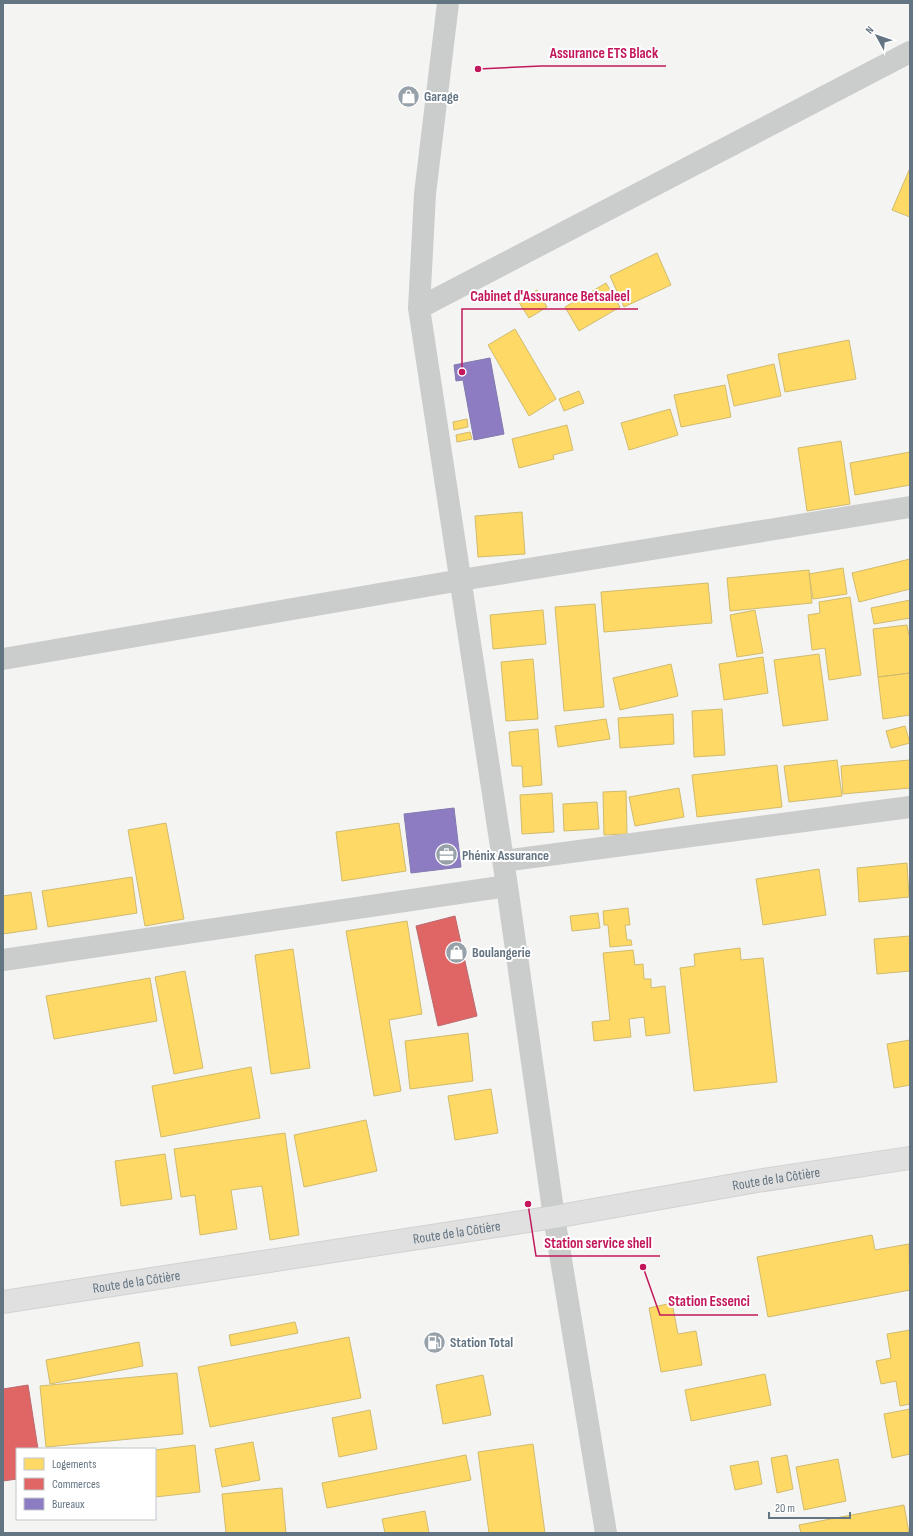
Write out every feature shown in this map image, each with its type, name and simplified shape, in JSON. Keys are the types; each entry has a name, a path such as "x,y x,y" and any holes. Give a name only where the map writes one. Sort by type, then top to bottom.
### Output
{"main road":[{"name":"Route de la Côtière","path":"3,1302 554,1217 757,1181 910,1158"}],"street":[{"path":"448,3 425,194 420,308 504,861 554,1217 606,1533"},
{"path":"420,308 910,52"},
{"path":"3,659 461,580 910,507"},
{"path":"504,861 910,807"},
{"path":"3,960 507,886"}],"building: Logements":[{"path":"910,168 910,217 892,210"},
{"path":"657,253 671,285 624,307 610,276"},
{"path":"606,283 620,307 579,331 565,307"},
{"path":"537,290 547,307 529,318 518,301"},
{"path":"515,329 556,399 529,416 488,345"},
{"path":"849,340 856,379 785,392 778,354"},
{"path":"774,364 781,396 734,406 727,375"},
{"path":"725,385 731,417 681,427 674,395"},
{"path":"579,391 584,403 564,411 559,399"},
{"path":"670,409 678,435 629,450 621,423"},
{"path":"467,419 468,427 454,430 453,422"},
{"path":"567,425 573,450 553,455 554,459 519,468 512,439"},
{"path":"470,432 472,439 457,442 456,435"},
{"path":"841,441 850,504 807,511 798,448"},
{"path":"910,452 910,485 855,495 850,463"},
{"path":"522,512 525,554 478,557 475,516"},
{"path":"910,559 910,589 859,602 852,573"},
{"path":"843,568 847,594 813,599 809,574"},
{"path":"809,570 812,603 730,611 727,578"},
{"path":"708,583 712,623 604,632 601,592"},
{"path":"850,597 861,675 829,680 825,648 812,650 808,615 820,613 819,602"},
{"path":"910,600 910,618 874,624 871,608"},
{"path":"595,604 604,707 564,711 555,607"},
{"path":"543,610 546,644 493,649 490,615"},
{"path":"755,610 763,653 737,657 730,615"},
{"path":"907,625 910,635 910,673 878,677 873,629"},
{"path":"819,654 828,720 783,726 774,660"},
{"path":"763,657 768,693 724,700 719,664"},
{"path":"533,659 538,719 506,721 501,662"},
{"path":"671,664 678,696 620,710 613,678"},
{"path":"910,673 910,715 883,719 878,677"},
{"path":"722,709 725,755 694,757 692,711"},
{"path":"673,714 674,744 620,748 618,718"},
{"path":"606,719 610,739 558,747 555,726"},
{"path":"905,726 910,743 891,748 886,731"},
{"path":"538,729 542,785 523,787 522,766 512,766 509,732"},
{"path":"837,760 842,796 789,802 784,766"},
{"path":"910,760 910,788 843,794 841,766"},
{"path":"777,765 782,807 697,817 692,775"},
{"path":"679,788 684,817 635,826 629,797"},
{"path":"626,791 627,834 604,835 603,792"},
{"path":"552,793 554,832 522,834 520,795"},
{"path":"597,802 599,829 564,831 563,804"},
{"path":"166,823 184,919 145,926 128,830"},
{"path":"399,823 406,871 342,881 336,832"},
{"path":"907,863 909,897 859,902 857,868"},
{"path":"819,869 826,915 763,925 756,879"},
{"path":"132,877 137,913 48,927 42,891"},
{"path":"31,892 37,929 3,934 3,896"},
{"path":"628,908 630,925 625,925 627,940 631,940 632,945 610,947 608,925 604,925 603,911"},
{"path":"598,913 600,928 572,931 570,916"},
{"path":"407,921 422,1014 389,1020 401,1091 374,1096 346,931"},
{"path":"910,936 910,971 877,974 874,939"},
{"path":"740,948 741,960 763,958 777,1082 694,1091 680,968 695,966 694,954"},
{"path":"293,949 310,1068 271,1074 255,955"},
{"path":"633,950 635,965 643,964 644,979 651,979 651,988 665,986 670,1033 646,1036 644,1017 629,1019 631,1037 594,1041 592,1022 610,1020 603,953"},
{"path":"185,971 203,1068 174,1074 155,977"},
{"path":"150,978 157,1021 54,1039 46,996"},
{"path":"468,1033 473,1081 410,1089 405,1041"},
{"path":"910,1040 910,1085 894,1088 887,1044"},
{"path":"251,1067 260,1118 161,1137 152,1086"},
{"path":"491,1089 498,1133 455,1140 448,1096"},
{"path":"366,1120 377,1171 304,1187 294,1135"},
{"path":"285,1133 299,1235 270,1240 262,1186 231,1190 237,1229 200,1235 195,1195 181,1197 174,1149"},
{"path":"165,1154 172,1199 121,1206 115,1161"},
{"path":"872,1235 875,1250 909,1244 910,1290 768,1317 757,1257"},
{"path":"672,1303 678,1334 696,1331 702,1365 661,1372 649,1308"},
{"path":"295,1322 298,1333 231,1346 229,1335"},
{"path":"910,1330 910,1404 900,1406 896,1381 881,1384 876,1361 891,1358 887,1334"},
{"path":"349,1337 361,1398 210,1427 198,1367"},
{"path":"139,1342 143,1366 50,1384 46,1360"},
{"path":"177,1373 183,1434 46,1447 40,1386"},
{"path":"765,1374 771,1405 691,1421 685,1390"},
{"path":"483,1375 491,1415 443,1424 436,1385"},
{"path":"910,1409 910,1454 892,1458 884,1414"},
{"path":"370,1410 377,1449 339,1457 332,1418"},
{"path":"253,1442 260,1480 222,1487 215,1449"},
{"path":"533,1444 545,1533 489,1533 478,1452"},
{"path":"195,1445 200,1492 156,1497 156,1450"},
{"path":"466,1455 471,1480 327,1508 322,1483"},
{"path":"787,1455 793,1489 777,1493 771,1458"},
{"path":"838,1459 846,1501 804,1510 796,1467"},
{"path":"758,1461 762,1484 735,1490 730,1466"},
{"path":"282,1488 286,1533 226,1533 222,1494"},
{"path":"904,1505 909,1533 801,1533 799,1525"},
{"path":"425,1511 429,1533 385,1533 382,1519"}],"building: Commerces":[{"path":"455,916 477,1016 438,1026 416,926"},
{"path":"28,1385 38,1448 16,1448 16,1479 3,1481 3,1389"}],"building: Bureaux":[{"path":"490,358 504,434 474,440 463,380 456,381 454,365"},
{"path":"454,808 461,867 411,873 404,814"}],"place":[{"name":"Assurance ETS Black","path":"478,69"},
{"name":"Garage","path":"408,96"},
{"name":"Cabinet d'Assurance Betsaleel","path":"462,372"},
{"name":"Phénix Assurance","path":"446,855"},
{"name":"Boulangerie","path":"456,952"},
{"name":"Station service shell","path":"528,1204"},
{"name":"Station Essenci","path":"643,1267"},
{"name":"Station Total","path":"434,1342"}]}
